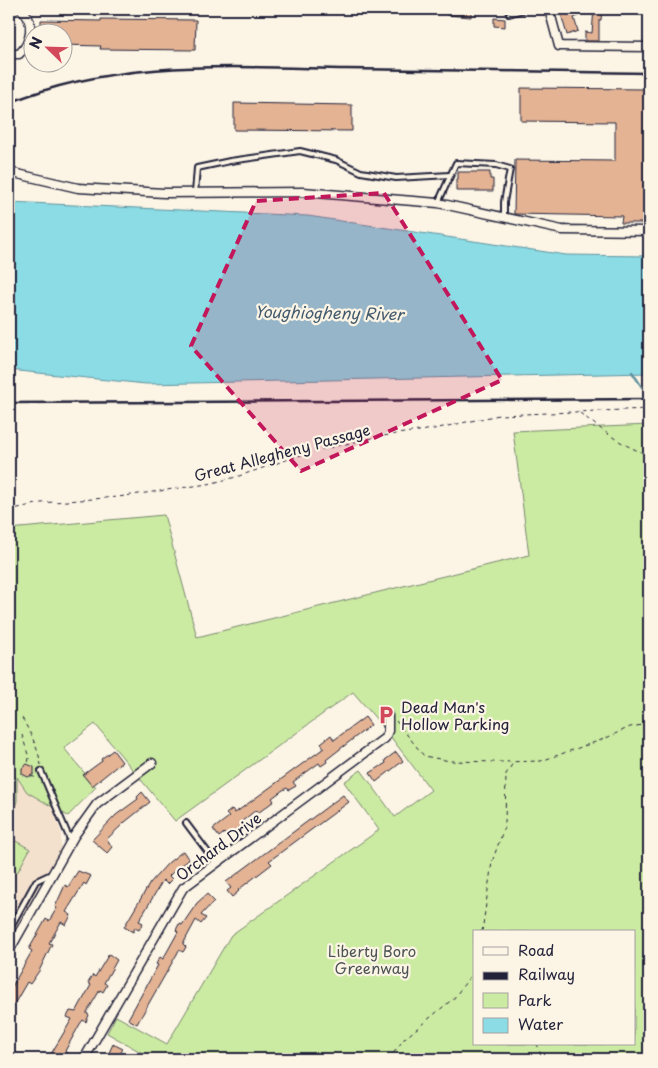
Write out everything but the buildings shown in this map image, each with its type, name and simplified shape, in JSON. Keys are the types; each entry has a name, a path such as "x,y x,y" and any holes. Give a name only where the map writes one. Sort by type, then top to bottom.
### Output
{"street":[{"path":"9,54 19,54 29,43 30,26 26,13 21,9"},
{"path":"550,9 559,46 649,48"},
{"path":"9,172 78,188 164,194 303,192 438,203 562,230 649,231"},
{"name":"Orchard Drive","path":"84,1059 183,888 385,738 388,731 388,716"},
{"path":"9,950 71,842 97,804 152,763"}],"lane":[{"path":"509,14 526,9"},
{"path":"195,193 197,168 230,161 300,151 336,160 361,172 396,178 450,175"},
{"path":"438,203 456,162 496,165 510,169 504,202 504,218"},
{"path":"41,771 71,842"},
{"path":"186,823 216,863"},
{"path":"9,930 36,881 54,872"},
{"path":"9,941 9,950"}],"path":[{"name":"Great Allegheny Passage","path":"9,510 40,503 118,497 208,484 310,452 382,436 434,430 499,415 649,409"},
{"path":"579,412 612,437 631,448 649,455"},
{"path":"388,716 402,727 424,756 450,761 541,761 570,752 630,727 649,724"},
{"path":"22,718 32,735 39,754 41,771"},
{"path":"22,735 29,758 28,764"},
{"path":"482,930 492,862 504,825 506,774 514,762"},
{"path":"389,1059 404,1039 454,998 473,972"},
{"path":"538,1046 540,1059"}],"highlighted area":[{"path":"384,193 502,380 301,471 191,346 256,201"}],"shaded area":[{"path":"9,716 50,801 61,832 61,848 9,940"}],"green space":[{"name":"Liberty Boro Greenway","path":"649,425 649,1059 153,1059 107,1033 116,1016 167,1044 231,935 379,830 344,782 361,770 395,817 431,790 384,728 353,692 175,821 95,724 64,748 96,787 68,816 27,792 17,777 17,801 9,828 9,529 164,515 197,637 529,555 513,431"},
{"path":"14,840 30,849 17,873 9,869 9,850"}],"water":[{"name":"Youghiogheny River","path":"9,202 308,216 566,255 649,256 649,373 146,384 9,370"}],"waterway":[{"path":"632,372 642,387"}],"railway":[{"path":"9,103 91,78 176,68 262,67 649,73"},
{"path":"9,403 649,399"}],"place":[{"name":"Dead Man's Hollow Parking","path":"386,715"}]}
